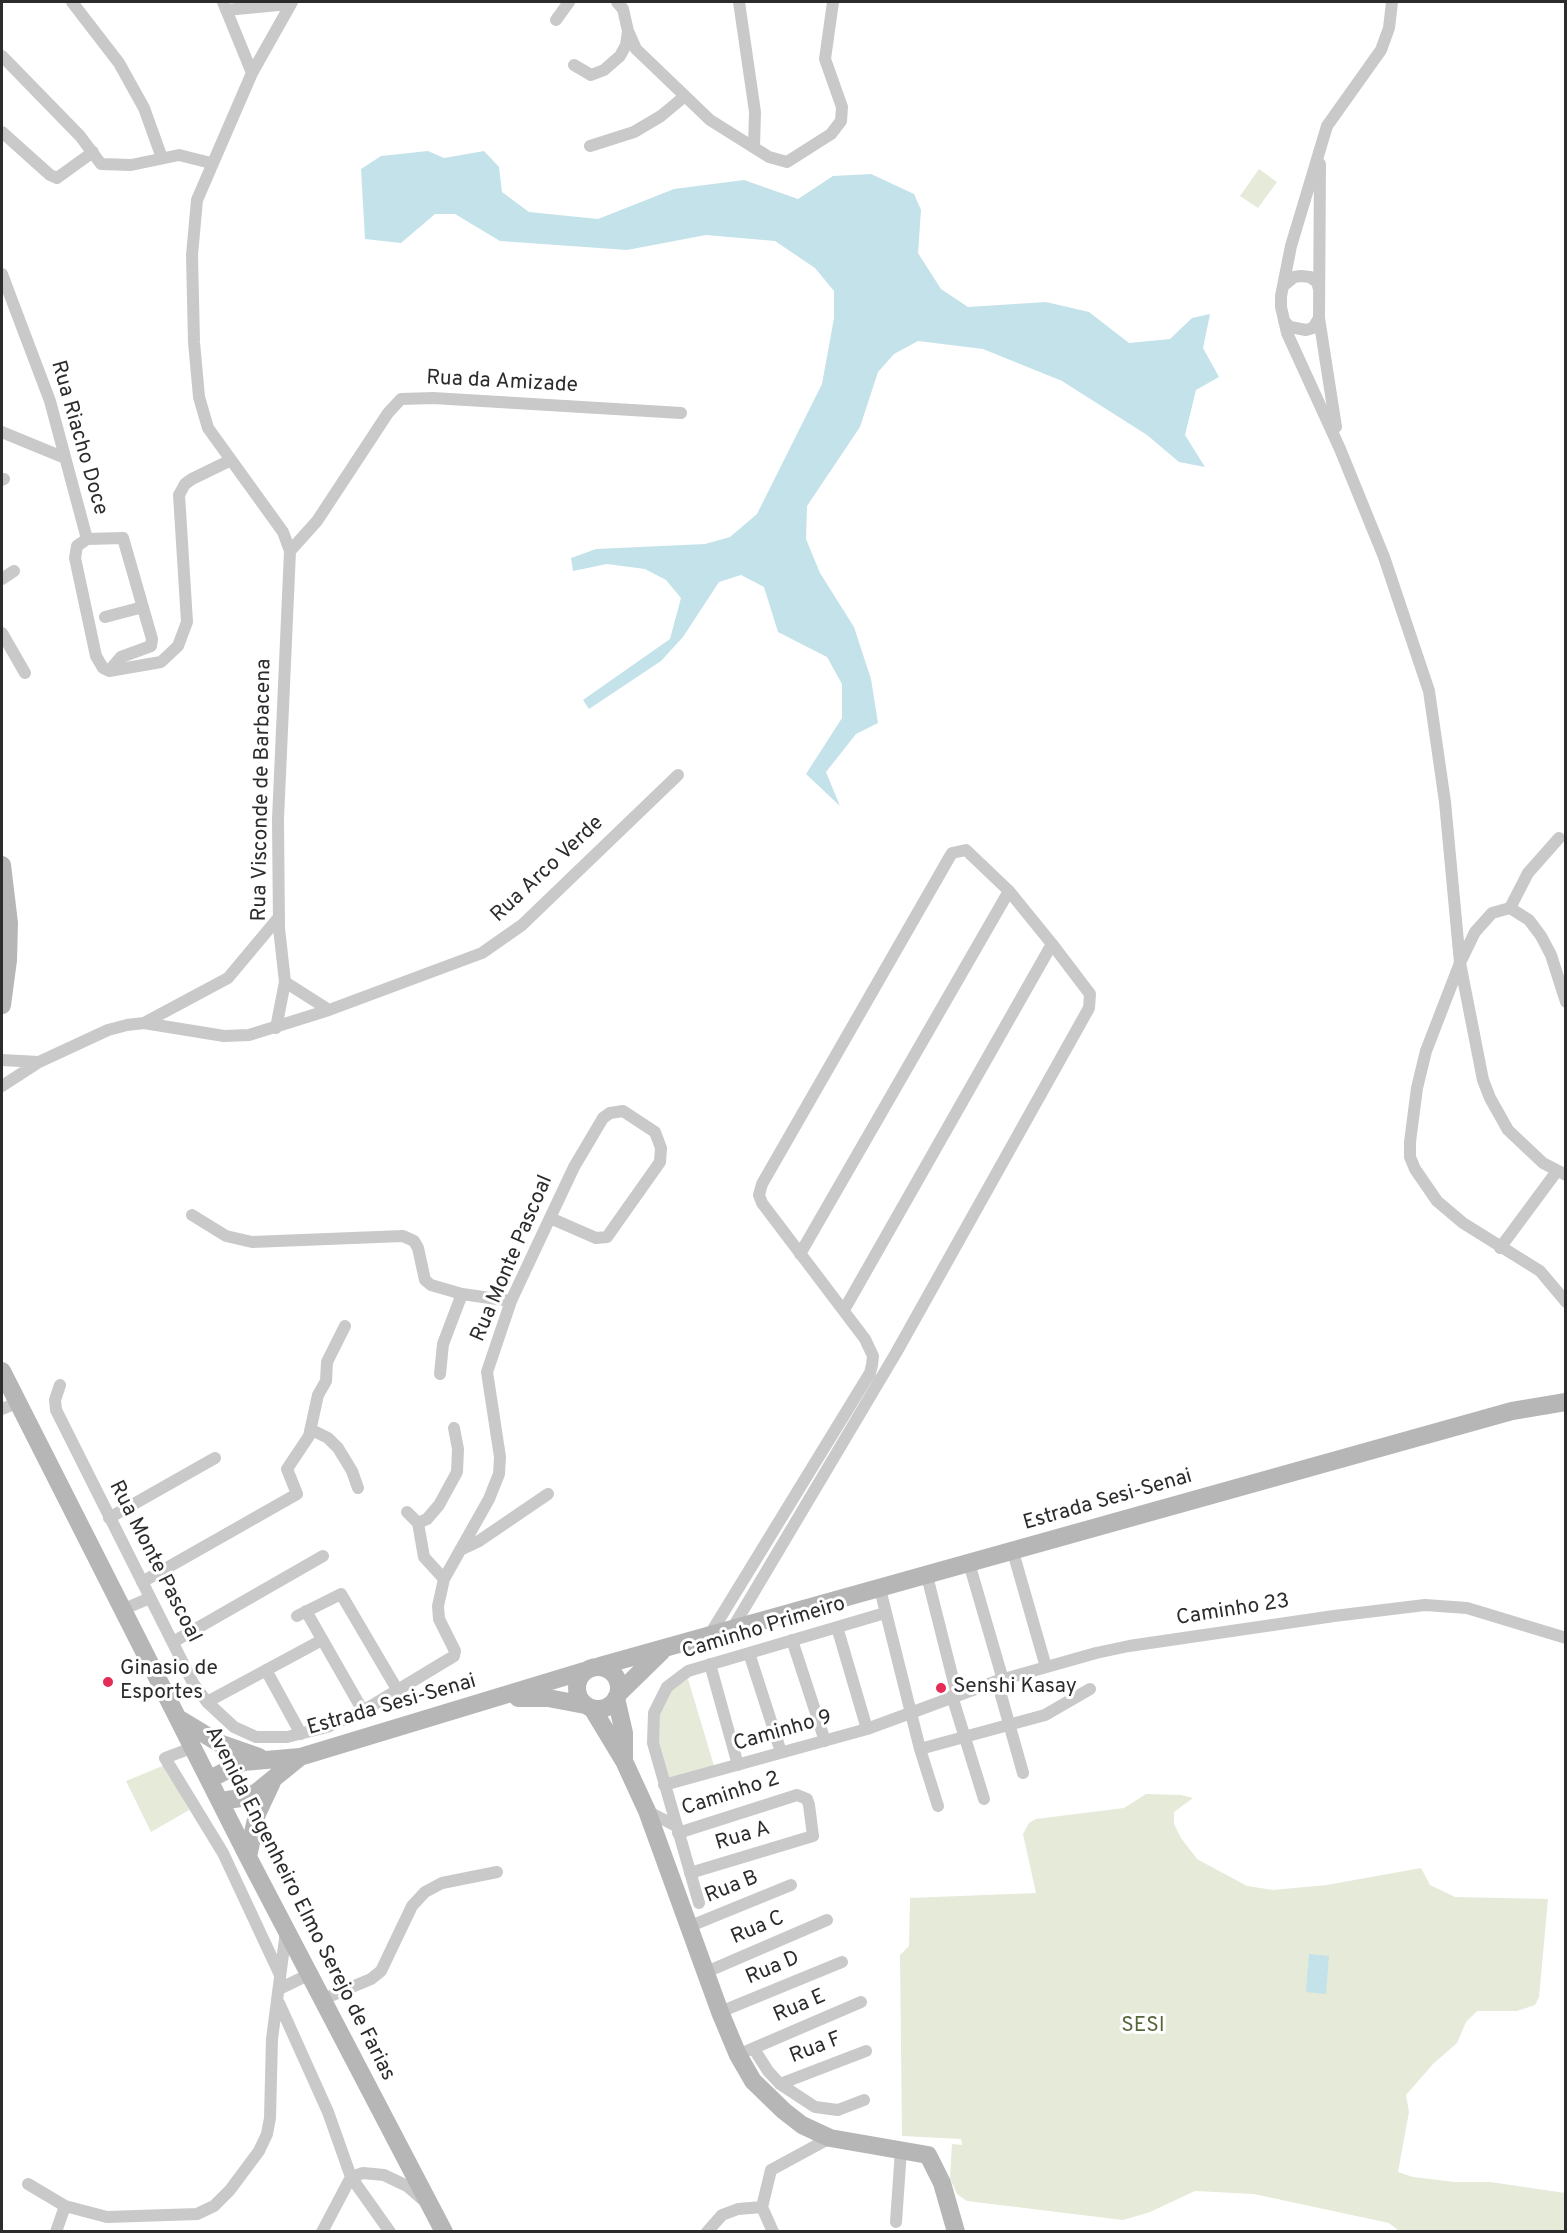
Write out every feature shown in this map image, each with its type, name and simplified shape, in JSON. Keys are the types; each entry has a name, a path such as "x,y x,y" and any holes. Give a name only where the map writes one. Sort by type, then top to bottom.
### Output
{"street":[{"path":"72,2 119,63 144,108 162,158"},
{"path":"556,20 569,2"},
{"path":"617,2 623,9 628,31 636,49 710,120 776,160 787,162 831,134 841,121 842,107 825,59 834,2"},
{"path":"739,2 755,112 754,147"},
{"path":"1392,2 1389,28 1380,50 1327,126 1291,246 1281,296 1284,321 1340,448 1400,600 1429,691 1446,802 1460,963 1483,1080 1508,1130 1544,1163 1562,1173 1500,1248"},
{"path":"252,73 224,6 290,3"},
{"path":"290,3 252,73 236,115 211,163 195,213 192,255 194,342 202,412 208,428 283,532 290,551"},
{"path":"574,65 591,75 604,70 620,56 626,45 628,31"},
{"path":"2,56 93,152 101,164 106,166 131,165 179,155 211,163"},
{"path":"590,146 634,132 661,116 685,96"},
{"path":"2,132 50,176 57,178 93,152"},
{"path":"1320,149 1319,318 1340,448"},
{"name":"Rua Riacho Doce","path":"2,274 50,401 87,539 80,543 75,551 76,567 96,656 103,668 110,671"},
{"path":"1282,286 1294,277 1301,276 1310,277 1317,282 1319,289"},
{"path":"1284,321 1290,327 1306,330 1313,328 1319,318"},
{"name":"Rua da Amizade","path":"290,551 316,521 388,413 401,399 433,398 681,413"},
{"path":"2,432 65,458"},
{"path":"110,671 162,662 178,646 187,622 179,495 184,484 192,478 231,460"},
{"path":"87,539 123,538 152,643 121,657 110,671"},
{"name":"Rua Visconde de Barbacena","path":"276,1028 285,982 279,917 279,778 290,551"},
{"path":"2,579 14,571"},
{"path":"105,617 143,607"},
{"path":"2,633 25,673"},
{"name":"Rua Arco Verde","path":"144,1023 224,1036 249,1035 329,1010 482,953 522,925 678,775"},
{"path":"1510,908 1528,873 1559,838"},
{"path":"709,1636 870,1373 873,1356 871,1348 844,1310 759,1199 762,1184 952,853 966,849 1009,891 1052,944 1090,994 1089,1008 888,1366 732,1629"},
{"path":"2,865 5,960 2,1005"},
{"path":"800,1254 1009,891"},
{"path":"1566,1002 1562,982 1551,955 1529,920 1510,908 1501,909 1484,920 1460,963 1426,1051 1411,1125 1410,1157 1420,1180 1437,1201 1463,1223 1540,1271 1566,1302"},
{"path":"2,1086 39,1062 108,1030 144,1023 228,978 279,917"},
{"path":"844,1310 1052,944"},
{"path":"285,982 329,1010"},
{"path":"2,1060 39,1062"},
{"name":"Rua Monte Pascoal","path":"60,1385 55,1400 56,1410 193,1683 207,1702 224,1719 246,1733 269,1738 301,1734 327,1727 363,1711 455,1654 438,1616 444,1579 489,1498 499,1473 500,1457 487,1372 511,1301 550,1218 600,1121 610,1113 623,1111 647,1125 659,1140 661,1156 657,1169 607,1238 596,1238 550,1218"},
{"path":"192,1215 226,1236 252,1242 403,1236 414,1241 418,1248 425,1280 431,1285 462,1294 511,1301"},
{"path":"440,1374 443,1344 462,1294"},
{"path":"142,1582 297,1494 287,1469 312,1430 318,1395 326,1381 327,1362 345,1326"},
{"path":"873,1356 888,1366"},
{"name":"Avenida Engenheiro Elmo Serejo de Farias","path":"2,1371 9,1406 124,1609 308,1975 444,2232"},
{"name":"Estrada Sesi-Senai","path":"210,1779 243,1762 272,1768 300,1757 732,1629 1501,1414 1566,1402"},
{"path":"418,1523 439,1505 457,1472 458,1449 454,1428"},
{"path":"312,1430 328,1438 338,1448 352,1471 358,1488"},
{"path":"110,1518 215,1458"},
{"path":"460,1550 548,1494"},
{"path":"407,1512 418,1523 424,1557 444,1579"},
{"path":"1013,1552 1046,1667"},
{"path":"173,1642 323,1556"},
{"path":"969,1563 1000,1680 1007,1724 1023,1773"},
{"path":"927,1576 964,1735 984,1799"},
{"path":"880,1589 920,1749 938,1806"},
{"path":"363,1711 322,1640 302,1614 341,1594 398,1691"},
{"path":"124,1609 150,1598"},
{"path":"749,1601 764,1621"},
{"name":"Caminho 23","path":"911,1713 1000,1680 1129,1646 1425,1605 1467,1608 1566,1638"},
{"name":"Caminho Primeiro","path":"677,1830 654,1744 652,1725 659,1699 676,1678 710,1664 885,1613"},
{"path":"837,1626 867,1729"},
{"path":"207,1702 322,1640"},
{"path":"792,1640 825,1741"},
{"name":"Estrada Sesi-Senai","path":"617,1696 663,1650"},
{"path":"749,1653 782,1752"},
{"path":"710,1664 738,1765"},
{"path":"624,1761 624,1733 616,1676 592,1669 580,1676 576,1688 624,1761 647,1811 720,2012 746,2052 780,2084 800,2098 826,2110 838,2110 864,2100"},
{"path":"266,1670 301,1734"},
{"path":"920,1749 1056,1711 1090,1689"},
{"path":"589,1707 603,1708 617,1696"},
{"name":"Estrada Sesi-Senai","path":"498,1699 548,1698 589,1707"},
{"name":"Caminho 9","path":"664,1785 867,1729 911,1713"},
{"path":"180,1720 219,1743 272,1768 257,1814 248,1857"},
{"path":"194,1747 165,1758 223,1853 280,1975"},
{"name":"Estrada Sesi-Senai","path":"221,1801 247,1797 257,1792 272,1768"},
{"name":"Caminho 2","path":"677,1830 797,1795 807,1799 809,1805 814,1834 808,1838"},
{"path":"647,1811 677,1830 699,1903"},
{"name":"Rua A","path":"690,1874 808,1838"},
{"path":"321,2000 371,1979 381,1971 412,1906 425,1892 442,1883 497,1872"},
{"name":"Rua B","path":"688,1927 790,1885"},
{"name":"Rua C","path":"704,1973 826,1920"},
{"path":"28,2184 65,2206 107,2217 182,2215 207,2211 222,2198 245,2171 267,2134 270,2118 272,2039 279,2003 286,1931"},
{"name":"Rua D","path":"720,2012 842,1962"},
{"path":"279,1989 308,1975"},
{"name":"Rua E","path":"746,2052 861,2002"},
{"path":"279,2003 328,2112 351,2177 390,2232"},
{"name":"Rua F","path":"780,2084 866,2051"},
{"path":"746,2052 753,2081 802,2125 830,2138 928,2155 942,2183 956,2232"},
{"path":"773,2232 762,2207 771,2170 830,2138"},
{"path":"896,2222 901,2150"},
{"path":"322,2232 351,2177 363,2173 392,2178 407,2186 431,2207"},
{"path":"56,2232 65,2206"},
{"path":"707,2232 722,2215 738,2209 762,2207"}],"green space":[{"path":"1259,169 1277,182 1258,208 1240,196"},
{"path":"688,1679 714,1766 667,1781 654,1726 670,1691"},
{"path":"165,1765 189,1810 151,1832 126,1781"},
{"name":"SESI","path":"1146,1794 1181,1795 1193,1798 1174,1812 1174,1824 1181,1838 1197,1859 1247,1886 1273,1890 1327,1885 1421,1868 1430,1885 1455,1897 1548,1899 1539,1997 1535,2005 1517,2011 1477,2011 1466,2022 1457,2043 1433,2064 1406,2095 1409,2112 1398,2172 1413,2177 1455,2182 1490,2182 1565,2193 1565,2231 1399,2231 1389,2223 1254,2194 1195,2191 1150,2212 1123,2220 967,2201 957,2194 950,2178 952,2144 962,2145 961,2139 902,2136 900,1955 909,1946 910,1898 1036,1893 1023,1834 1029,1823 1036,1819 1124,1808"}],"water":[{"path":"428,151 444,158 484,151 499,167 502,192 529,212 598,219 674,189 744,180 798,199 833,176 871,174 914,194 921,210 918,253 941,289 968,307 1046,302 1089,312 1129,343 1170,339 1192,318 1210,314 1203,348 1219,377 1196,390 1185,435 1205,467 1179,462 1147,435 1062,381 983,349 918,341 894,354 878,372 860,427 807,506 806,539 820,573 854,627 871,679 878,723 856,734 826,772 840,806 806,774 842,718 842,684 827,657 778,632 764,587 741,575 719,582 683,637 661,661 589,709 583,700 670,639 681,598 666,580 645,569 607,564 573,571 571,558 596,549 705,544 730,537 757,514 822,384 834,318 834,291 815,268 775,241 706,235 627,250 500,241 455,214 435,214 401,243 365,239 361,169 381,156"},
{"path":"1309,1954 1329,1956 1326,1994 1306,1992"}],"place":[{"name":"Ginasio de Esportes","path":"108,1682"},
{"name":"Senshi Kasay","path":"941,1688"}]}
